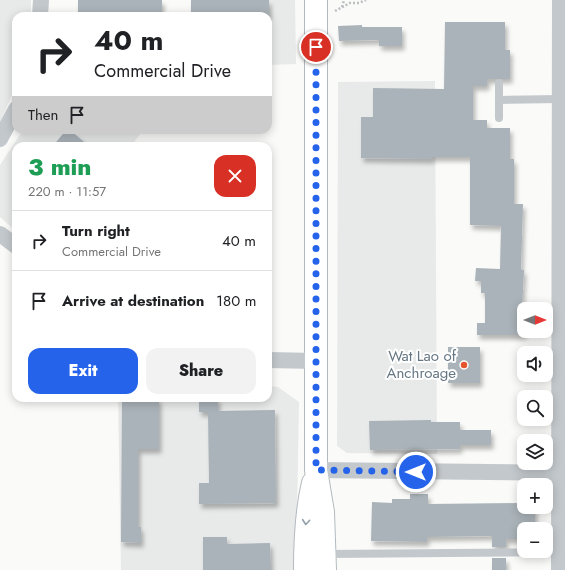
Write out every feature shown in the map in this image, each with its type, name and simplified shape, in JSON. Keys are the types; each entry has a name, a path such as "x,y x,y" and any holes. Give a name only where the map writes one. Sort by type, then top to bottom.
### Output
{"main road":[{"path":"316,0 316,470 323,512 325,562"},
{"path":"305,570 308,506 316,470"}],"street":[{"path":"40,12 41,0"},
{"path":"559,570 562,473 560,0"},
{"path":"0,139 12,116"},
{"path":"0,234 12,243"},
{"path":"272,360 316,361"},
{"path":"316,470 562,473"}],"lane":[{"path":"499,83 499,118"},
{"path":"499,100 560,99"},
{"path":"325,562 559,552"}],"path":[{"path":"342,7 344,0"},
{"path":"335,11 350,3 359,3 366,0"}],"shaded area":[{"path":"0,0 31,0 31,12 12,12 12,94 0,123"},
{"path":"192,0 295,0 296,64 272,65 272,12 249,12"},
{"path":"435,81 437,454 347,453 337,446 338,82"},
{"path":"20,134 140,134 134,142 15,142"},
{"path":"12,147 12,228 0,217 0,165"},
{"path":"272,386 278,387 299,402 296,570 121,570 118,402 272,402"}],"building":[{"path":"78,0 162,0 162,12 78,12"},
{"path":"191,0 269,0 269,12 191,12"},
{"path":"445,22 505,22 505,50 510,50 510,79 487,79 487,86 473,86 473,120 487,120 487,128 510,128 510,159 514,159 514,204 523,204 521,270 524,270 522,302 517,302 517,335 477,335 477,323 485,323 485,293 481,293 481,281 475,281 476,268 500,269 501,226 470,225 470,157 432,157 432,159 361,158 361,117 373,117 373,88 444,89"},
{"path":"362,25 362,27 402,27 402,46 379,46 379,40 339,41 338,26"},
{"path":"63,134 75,134 84,142 56,142"},
{"name":"Wat Lao of Anchroage","path":"448,347 480,347 480,383 448,383"},
{"path":"122,402 159,402 159,449 138,449 138,527 141,527 141,543 121,542"},
{"path":"199,402 218,402 218,411 275,410 276,503 199,504 199,483 209,483 208,412 199,412"},
{"path":"431,420 431,422 460,422 460,430 491,430 491,445 460,445 460,449 370,450 369,421"},
{"path":"410,494 428,494 428,504 517,503 517,514 535,514 535,522 517,522 517,539 506,539 506,547 492,547 492,536 427,537 427,542 371,541 372,502 392,503 392,499 410,499"},
{"path":"203,537 227,537 227,544 270,543 271,570 203,570"},
{"path":"492,558 506,558 506,570 492,570"}],"place":[{"name":"Wat Lao of Anchroage","path":"464,365"}],"route":[{"path":"316,47 316,470 416,472"}]}
